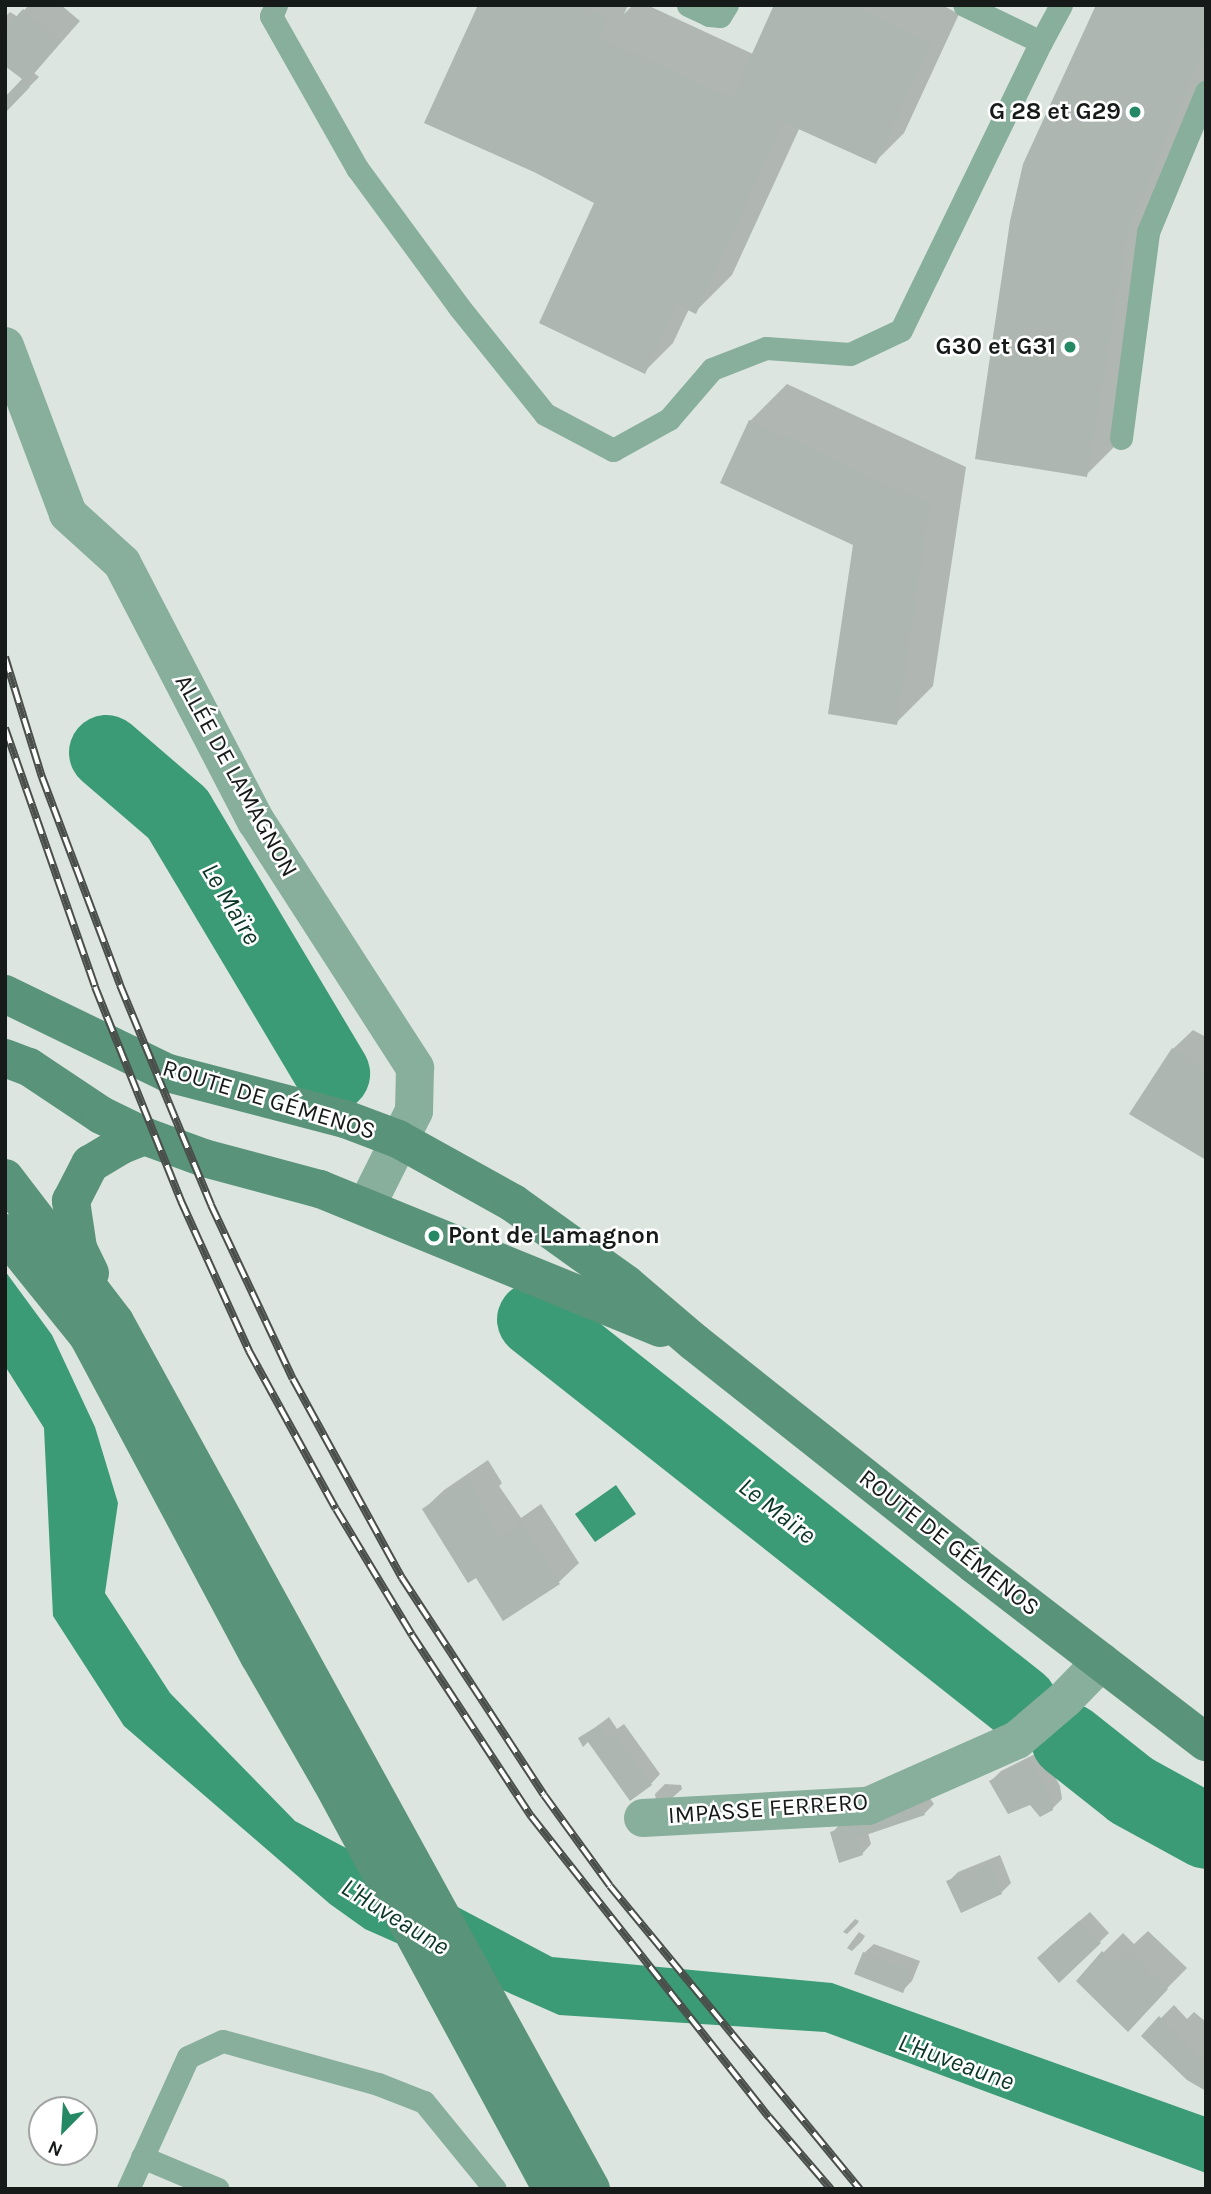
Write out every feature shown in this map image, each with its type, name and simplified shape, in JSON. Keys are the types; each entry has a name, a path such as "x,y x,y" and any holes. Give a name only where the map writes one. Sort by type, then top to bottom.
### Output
{"street":[{"name":"ALLÉE DE LAMAGNON","path":"5,346 68,514 122,563 256,821 415,1069 414,1111 366,1207"},
{"name":"ROUTE DE GÉMENOS","path":"5,994 168,1073 345,1119 398,1139 513,1203 626,1284 694,1342 1206,1742"},
{"name":"ROUTE DE GÉMENOS","path":"5,1058 29,1067 102,1115 144,1136 204,1158 320,1189 694,1342"},
{"path":"144,1136 121,1145 90,1164 71,1201 78,1248 115,1322 130,1381 259,1656 331,1781 552,2189"},
{"path":"5,1178 115,1322"},
{"path":"5,1233 88,1336 130,1381 378,1800 591,2189"},
{"name":"IMPASSE FERRERO","path":"643,1818 868,1806 1017,1740 1101,1662"}],"lane":[{"path":"276,5 271,16 357,168 459,307 544,414 613,450 669,419 712,369 766,348 850,354 901,330 1061,5"},
{"path":"688,5 709,15 720,16 727,5"},
{"path":"964,5 1041,42"},
{"path":"1121,438 1148,232 1206,92"},
{"path":"128,2189 188,2057 223,2041 378,2084 424,2102 469,2153 495,2189"},
{"path":"469,2153 475,2189"},
{"path":"142,2157 218,2189"}],"water":[{"name":"L'Huveaune","path":"5,1271 52,1335 95,1427 118,1503 105,1593 170,1693 295,1821 552,1957 832,1983 1206,2117 1206,2173 825,2032 559,2015 365,1929 330,1904 124,1726 53,1616 44,1428 5,1366"},
{"path":"616,1485 636,1514 595,1542 575,1514"}],"building":[{"path":"478,5 577,5 607,19 599,37 732,98 774,5 801,5 811,10 813,5 854,5 931,43 876,164 783,122 696,314 677,305 645,374 539,323 594,203 534,172 424,123"},
{"path":"1096,5 1206,5 1206,44 1128,230 1087,477 975,459 1010,221 1023,164"},
{"path":"23,9 61,42 26,83 30,87 5,113 5,97 22,79 5,66 5,29"},
{"path":"749,420 930,504 897,725 828,714 853,545 720,483"},
{"path":"1172,1048 1206,1069 1206,1160 1129,1114"},
{"path":"467,1479 500,1537 521,1522 560,1584 503,1621 476,1578 468,1583 422,1509"},
{"path":"599,1725 607,1737 614,1733 652,1785 630,1801 588,1742 583,1747 578,1738"},
{"path":"1031,1759 1050,1796 1053,1810 1040,1817 1030,1805 1008,1814 989,1781"},
{"path":"916,1801 925,1815 857,1838 863,1855 839,1863 830,1832"},
{"path":"990,1864 1002,1894 961,1913 946,1881"},
{"path":"1079,1921 1101,1943 1059,1983 1037,1958"},
{"path":"1127,1949 1168,1989 1128,2032 1076,1981 1102,1951 1114,1963"},
{"path":"863,1952 912,1971 903,1993 854,1974"},
{"path":"1159,2016 1206,2061 1206,2091 1187,2080 1141,2036"}],"waterway":[{"name":"Le Maïre","path":"106,752 177,813 332,1073"},
{"name":"Le Maïre","path":"534,1319 1020,1703"},
{"name":"Le Maïre","path":"1068,1740 1131,1790 1206,1831"}],"railway":[{"path":"5,657 42,777 120,985 211,1205 293,1379 402,1578 544,1795 610,1886 860,2189"},
{"path":"5,728 95,987 181,1201 249,1351 336,1509 412,1635 531,1816 769,2117 831,2189"}],"place":[{"name":"G 28 et G29","path":"1135,112"},
{"name":"G30 et G31","path":"1070,347"},
{"name":"Pont de Lamagnon","path":"434,1236"}]}
